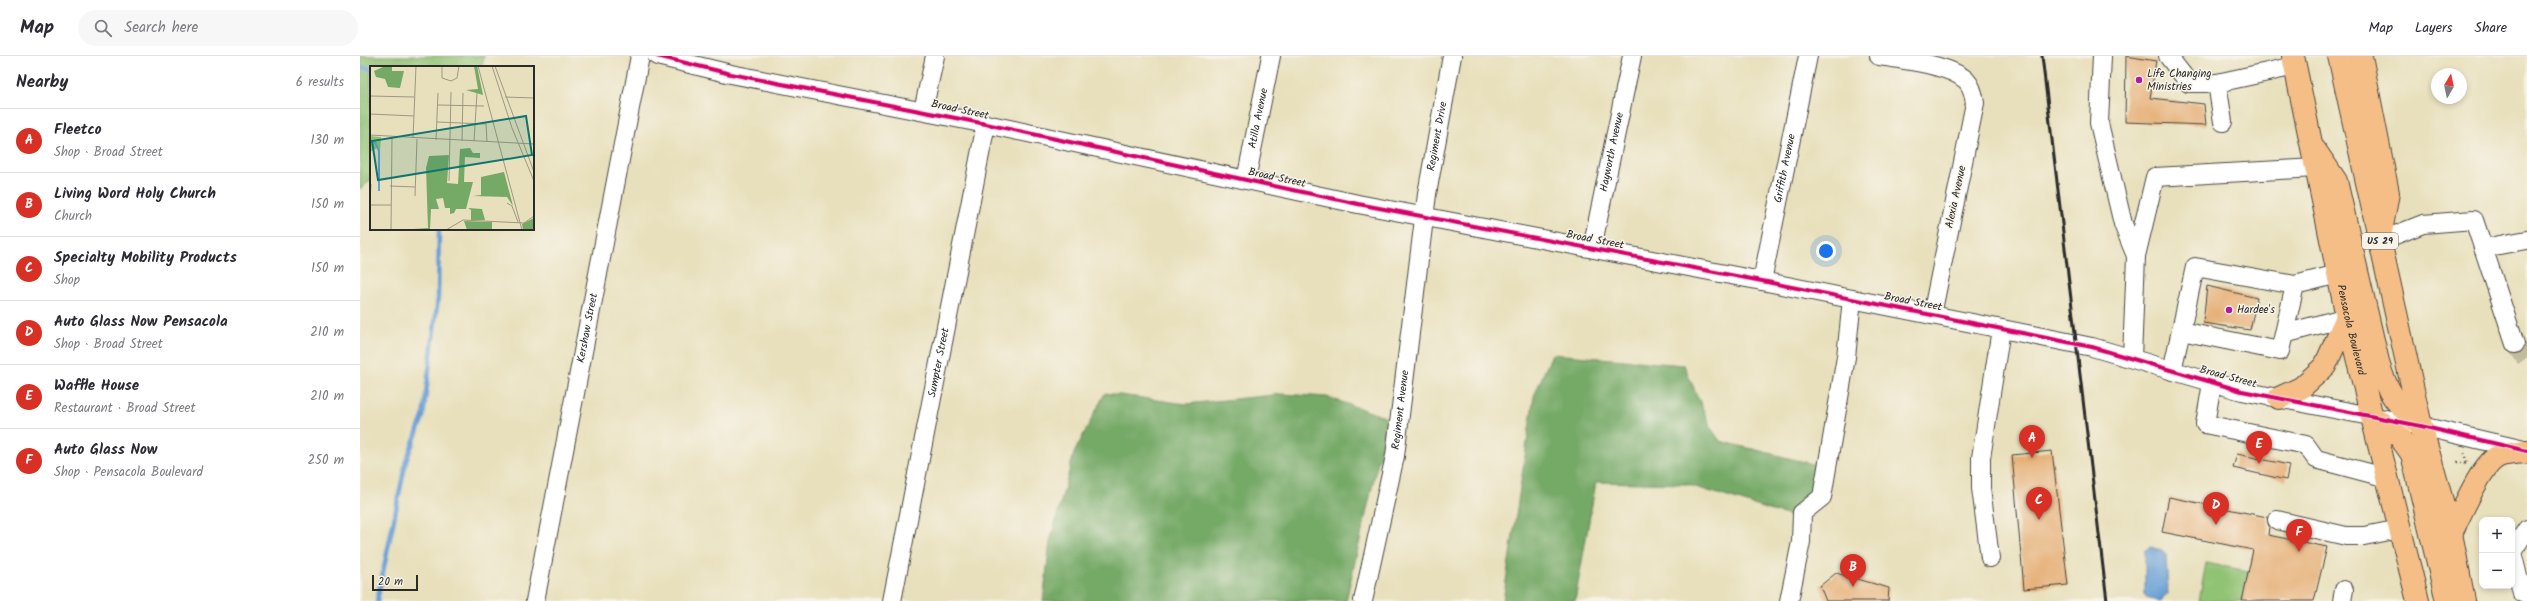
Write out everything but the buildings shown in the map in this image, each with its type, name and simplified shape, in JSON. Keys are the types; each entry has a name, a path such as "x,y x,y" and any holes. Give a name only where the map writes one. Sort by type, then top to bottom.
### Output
{"highway":[{"name":"US 29","path":"2339,56 2422,426 2451,533 2464,601"},
{"path":"2361,56 2388,193 2380,241"},
{"name":"Pensacola Boulevard","path":"2294,61 2309,141 2347,317 2418,601"},
{"path":"2309,141 2336,181 2379,366 2387,389 2396,403 2422,426"},
{"path":"2279,398 2301,388 2325,366 2347,317"},
{"path":"2372,416 2399,436 2412,454 2447,601"},
{"path":"2451,533 2470,498 2477,478 2485,468 2499,456 2527,451"}],"street":[{"name":"Kershaw Street","path":"535,601 640,56"},
{"name":"Broad Street","path":"657,56 731,74 986,124 1425,217 1762,281 2092,347 2212,383 2279,398 2422,426 2527,451"},
{"path":"923,112 935,56"},
{"name":"Atilla Avenue","path":"1246,180 1271,56"},
{"name":"Regiment Drive","path":"1425,217 1452,56"},
{"name":"Hayworth Avenue","path":"1592,248 1632,56"},
{"name":"Griffith Avenue","path":"1762,281 1808,56"},
{"name":"Alexia Avenue","path":"1879,56 1942,68 1967,81 1973,91 1975,103 1932,315"},
{"path":"2102,56 2099,123 2123,224 2136,256"},
{"path":"2168,56 2190,83 2217,83 2294,61"},
{"path":"2217,83 2223,122"},
{"name":"Sumpter Street","path":"892,601 986,124"},
{"path":"2132,358 2136,256 2155,177 2315,168"},
{"name":"Regiment Avenue","path":"1363,601 1395,456 1425,217"},
{"path":"2380,241 2423,224 2474,220 2516,344"},
{"path":"2483,248 2527,240"},
{"path":"2172,371 2195,267 2295,285 2338,274"},
{"path":"2284,337 2295,285"},
{"path":"1789,601 1801,542 1802,513 1822,497 1846,357 1852,299"},
{"path":"2182,326 2284,337 2347,317"},
{"path":"1990,558 1981,488 1981,458 2001,329"},
{"path":"2212,383 2205,424 2306,445 2316,460 2388,478"},
{"path":"2277,520 2346,536 2364,536 2400,529"},
{"path":"2527,529 2512,552 2522,593 2527,595"}],"path":[{"path":"2457,462 2466,464"}],"green space":[{"path":"360,56 484,56 482,66 370,66 370,181 360,189"},
{"path":"1552,354 1684,365 1711,428 1720,441 1817,465 1805,521 1686,484 1596,482 1575,601 1503,601 1534,396"},
{"path":"1105,393 1186,404 1283,394 1327,397 1388,418 1346,601 1043,601 1050,542 1074,453"},
{"path":"2206,563 2248,571 2242,601 2199,601"}],"water":[{"path":"2151,547 2162,550 2166,555 2168,594 2161,601 2150,599 2145,595 2145,550"}],"waterway":[{"path":"360,67 370,69"},
{"path":"377,601 406,461 423,417 438,298 439,230"}],"tunnel":[{"path":"2515,344 2527,361"}],"railway":[{"path":"2042,56 2107,601"}],"cycle path":[{"path":"657,56 731,74 986,124 1358,204 1762,281 2092,347 2242,391 2421,426 2527,451"}],"place":[{"name":"Life Changing Ministries","path":"2139,80"},
{"name":"Hardee's","path":"2229,310"},
{"name":"Fleetco","path":"2032,458"},
{"name":"Waffle House","path":"2259,464"},
{"name":"Specialty Mobility Products","path":"2039,520"},
{"name":"Auto Glass Now Pensacola","path":"2216,525"},
{"name":"Auto Glass Now","path":"2299,552"},
{"name":"Living Word Holy Church","path":"1853,587"}]}
